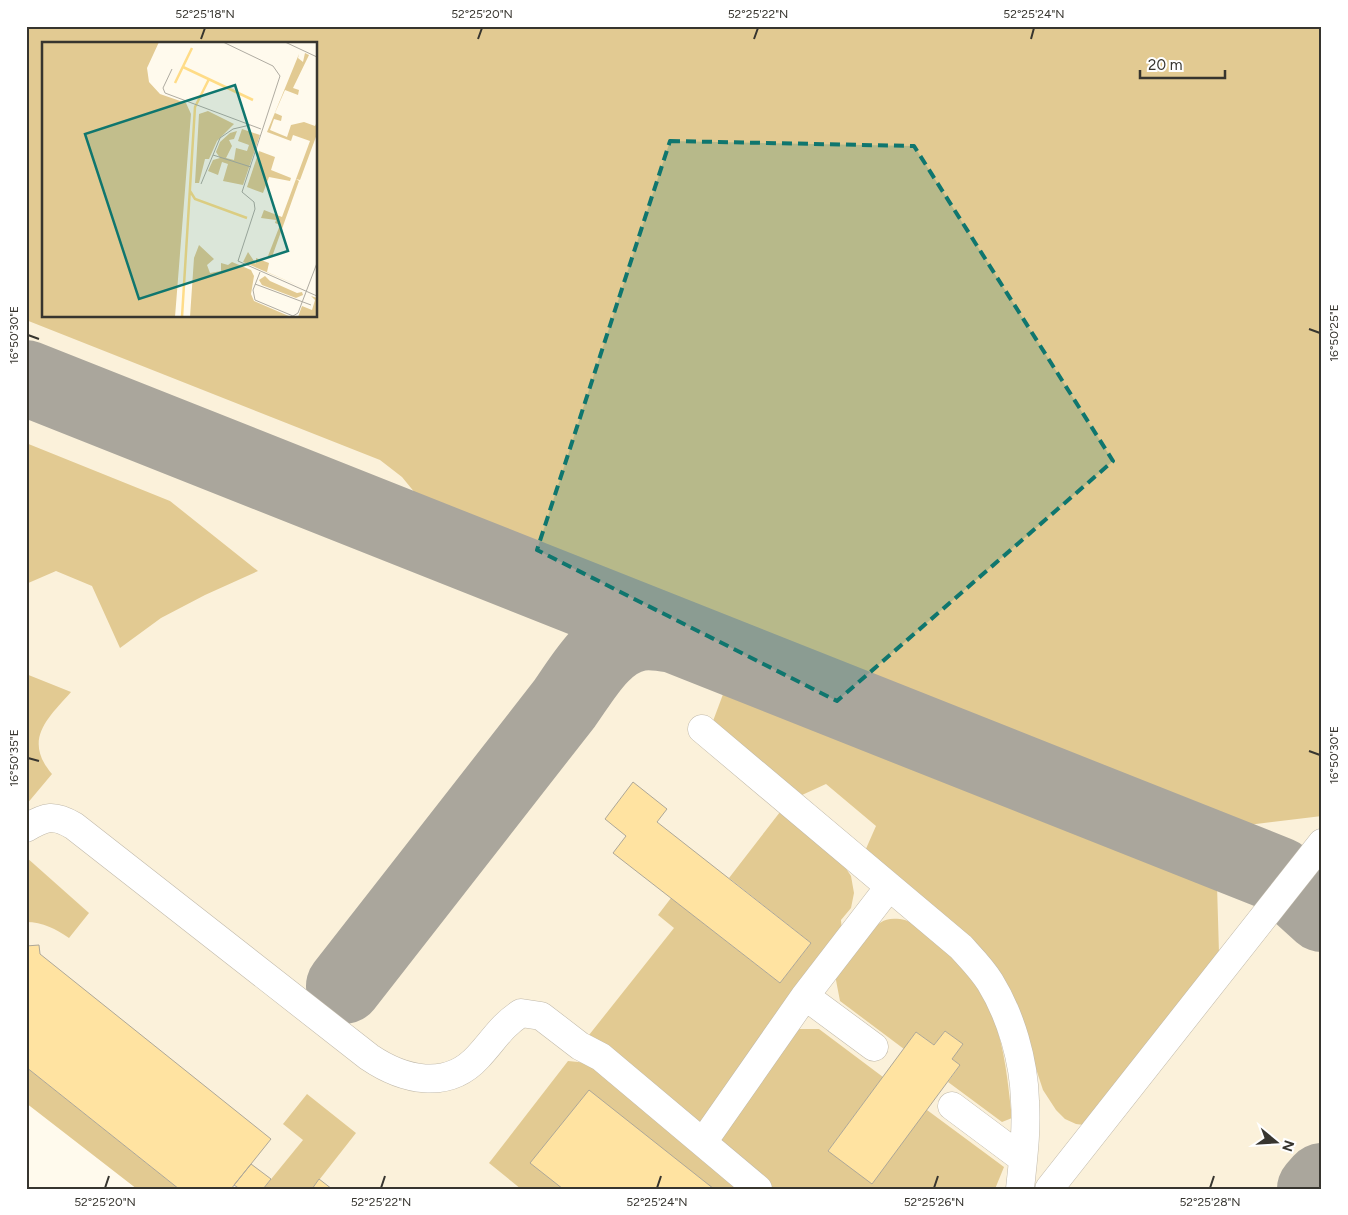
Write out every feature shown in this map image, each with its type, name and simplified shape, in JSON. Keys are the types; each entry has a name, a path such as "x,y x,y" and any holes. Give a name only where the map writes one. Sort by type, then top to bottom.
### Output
{"lane":[{"path":"702,730 961,947 989,981 1001,1003 1013,1035 1026,1100 1026,1129 1020,1189"},
{"path":"26,828 49,817 63,819 74,826 370,1057 387,1068 417,1078 443,1078 467,1067 478,1058 506,1023 521,1013 541,1016 580,1046 601,1058 758,1189"},
{"path":"1049,1189 1322,843"},
{"path":"703,1142 805,996 889,887"},
{"path":"805,996 874,1047"},
{"path":"952,1106 1023,1159"}],"highlighted area":[{"path":"670,141 914,146 1113,461 837,701 537,550"}],"shaded area":[{"path":"26,26 1322,26 1322,1189 137,1189 26,1103"},
{"path":"26,26 1322,26 1322,816 1240,826 420,499 402,477 380,460 26,320"},
{"path":"26,443 170,501 258,571 205,595 161,618 120,648 92,586 56,571 26,584"},
{"path":"26,674 71,692 54,711 42,730 39,740 39,751 52,774 26,805"},
{"path":"725,689 1217,885 1219,953 1084,1125 1065,1119 1056,1110 1043,1090 1018,1014 865,851 876,826 826,784 802,795 713,721"},
{"path":"780,812 841,861 851,876 854,893 851,908 841,920 842,932 868,929 889,919 906,920 928,934 962,968 977,986 989,1007 1000,1038 1006,1070 1012,1118 1002,1122 948,1082 960,1065 952,1059 962,1044 945,1031 934,1045 916,1032 904,1049 840,1001 835,975 792,1029 819,1029 883,1077 828,1151 927,1110 1004,1167 995,1189 770,1189 589,1035 674,928 658,915 671,898 780,983 811,943 729,878"},
{"path":"26,857 89,913 69,938 49,927 38,923 26,922"},
{"path":"568,1061 598,1064 744,1189 521,1189 489,1163"},
{"path":"26,1067 179,1189 137,1189 26,1103"},
{"path":"307,1094 356,1133 312,1189 263,1189 303,1140 283,1124"}],"building":[{"path":"633,782 667,809 657,822 811,943 780,983 613,853 626,836 605,819"},
{"path":"39,945 40,954 271,1139 231,1189 179,1189 26,1067 26,946"},
{"path":"945,1031 963,1044 952,1059 960,1065 872,1184 828,1151 916,1032 934,1045"},
{"path":"589,1090 714,1189 563,1189 530,1163"},
{"path":"251,1164 271,1179 263,1189 240,1189 234,1185"},
{"path":"319,1179 332,1189 312,1189"}],"taxiway":[{"path":"26,378 1279,875 1322,914"},
{"path":"344,986 565,703 596,660 615,643 639,633 648,632 674,635"},
{"path":"1315,1189 1322,1181"}]}
